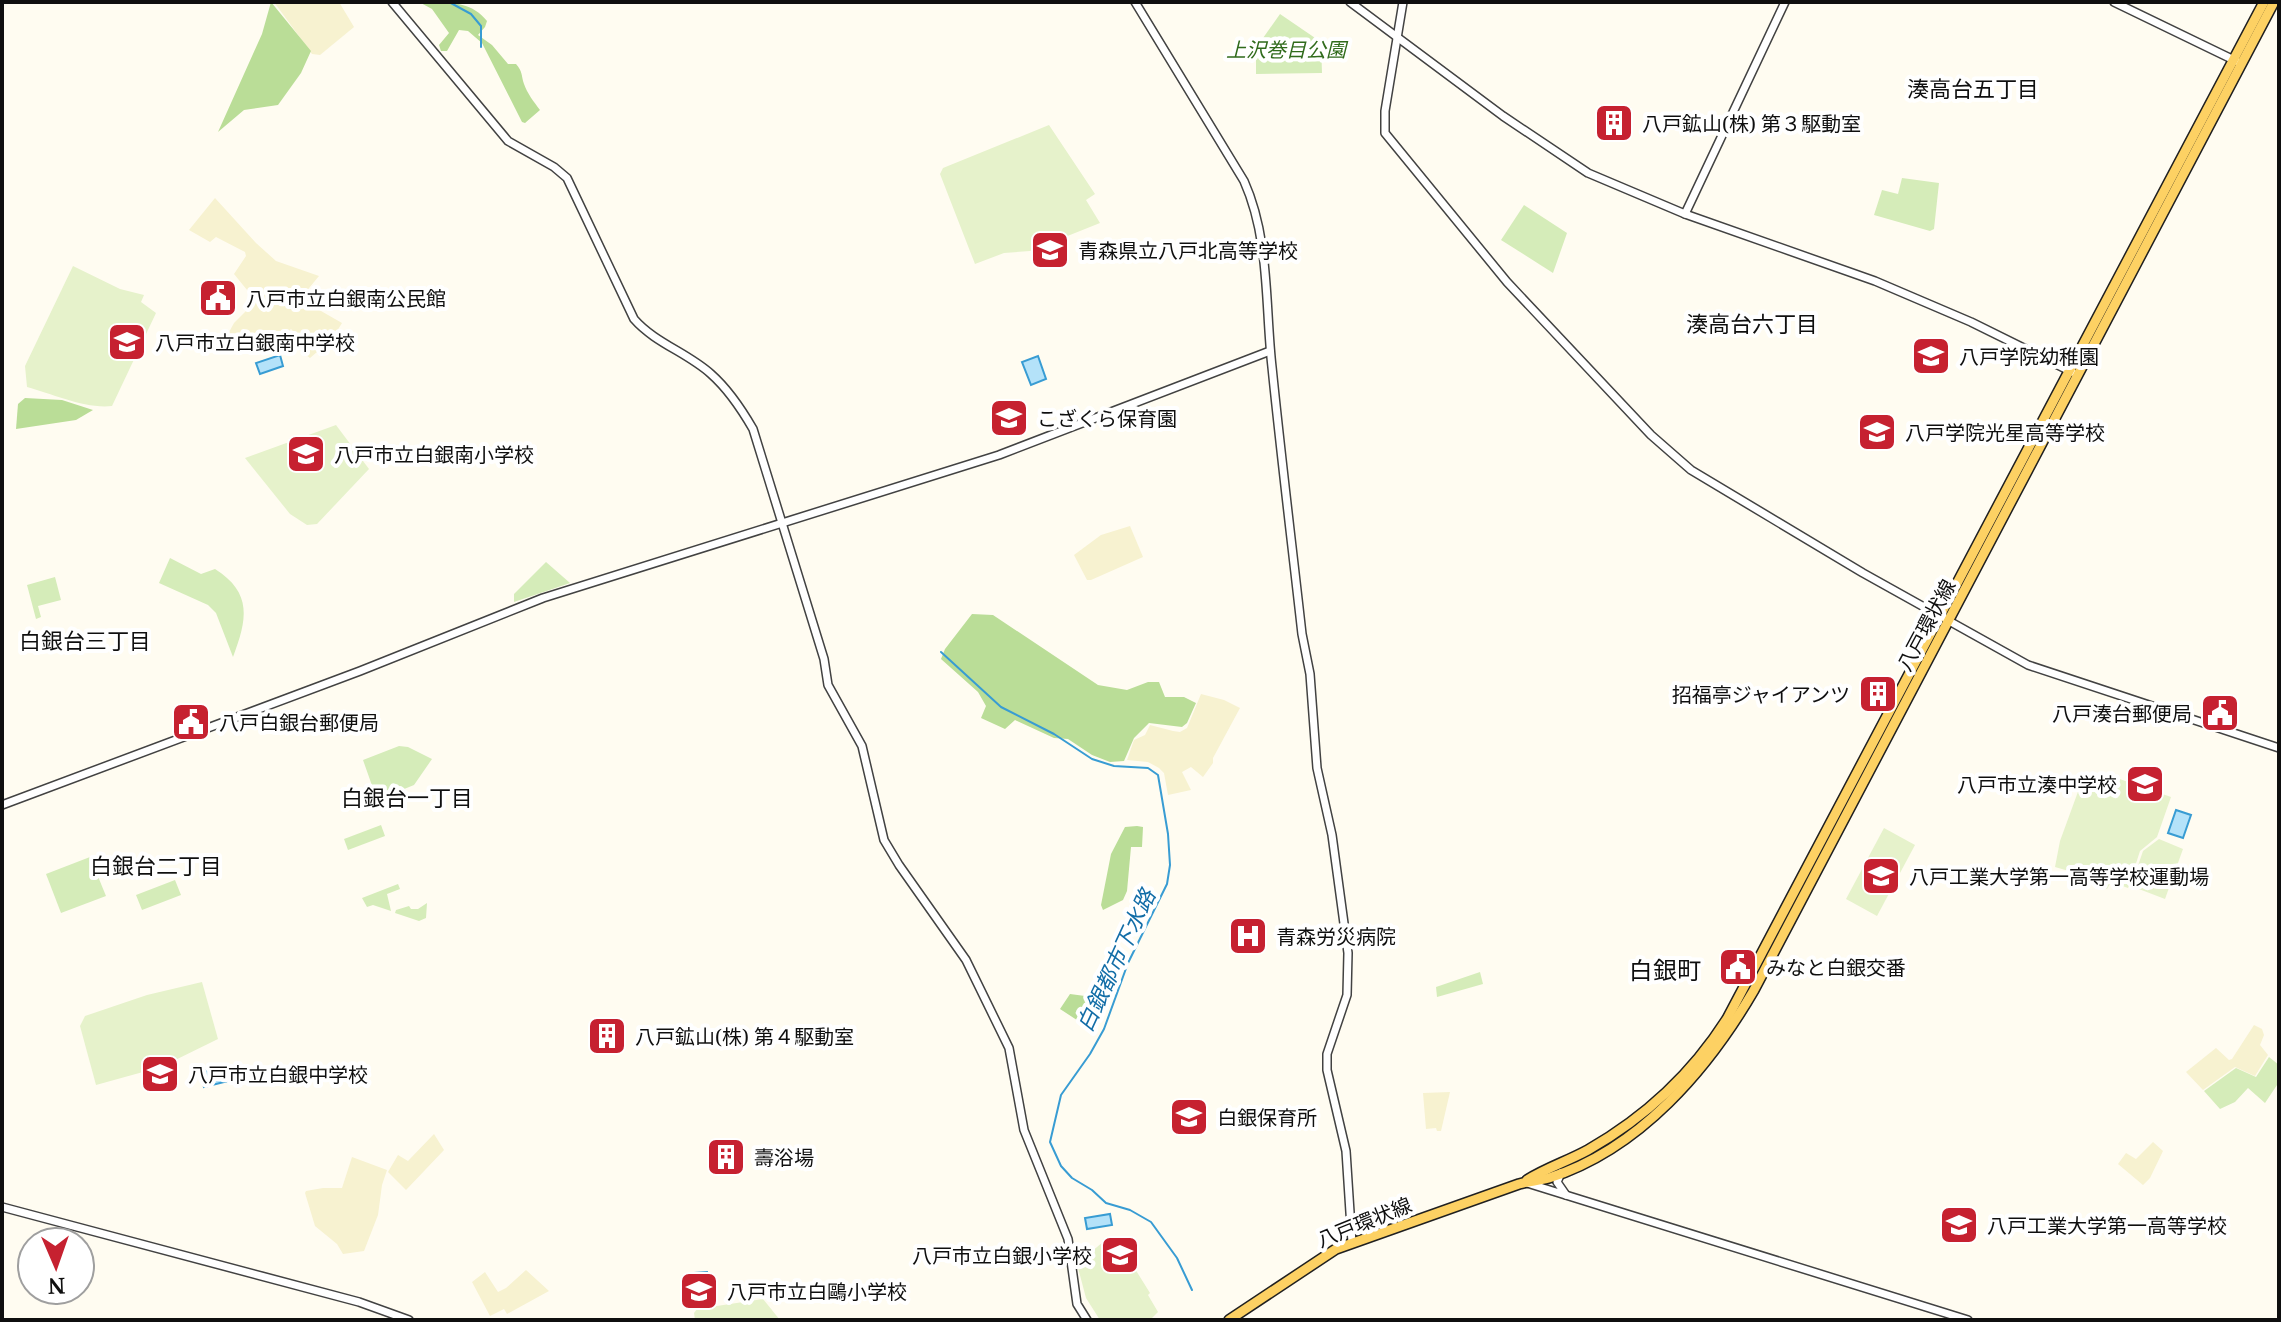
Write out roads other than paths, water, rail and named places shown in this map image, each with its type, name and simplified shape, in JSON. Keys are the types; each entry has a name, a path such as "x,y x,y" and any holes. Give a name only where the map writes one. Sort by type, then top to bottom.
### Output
{"main road":[{"name":"八戸環状線","path":"2238,62 2264,2"},
{"name":"八戸環状線","path":"1229,1320 1317,1260 1352,1243 1524,1182 1561,1173 1610,1147 1686,1087 1725,1037 1754,990 2073,372 2238,62 2274,2"},
{"name":"八戸環状線","path":"1524,1182 1589,1149 1633,1120 1684,1075 1718,1033 1944,618"}],"street":[{"path":"392,2 508,141 554,167 567,178 634,319 643,330 710,373 753,429 824,659 828,685 862,746 881,833 899,865 966,960 1009,1048 1024,1130 1068,1239 1077,1304 1087,1320"},
{"path":"1135,2 1250,194 1255,210 1269,301 1270,351 1301,622 1310,674 1317,768 1332,835 1348,953 1347,995 1327,1054 1327,1070 1346,1151 1352,1243"},
{"path":"1350,2 1503,116 1588,173 1685,214 1875,281 1971,322 2073,372"},
{"path":"1403,2 1385,111 1385,133 1507,282 1651,435 1691,470 1757,511 2028,665 2279,748"},
{"path":"1685,214 1785,2"},
{"path":"2114,2 2238,62"},
{"path":"2,805 360,671 543,598 999,455 1270,351"},
{"path":"1561,1173 1557,1182 1568,1196"},
{"path":"1524,1182 1968,1320"},
{"path":"2,1207 359,1302 409,1320"}],"water":[{"path":"280,355 283,366 260,374 256,363"},
{"path":"1038,356 1046,379 1031,385 1022,362"},
{"path":"2176,810 2191,815 2183,838 2168,833"},
{"path":"224,1065 228,1081 204,1087 200,1072"},
{"path":"1110,1214 1112,1225 1087,1229 1085,1218"},
{"path":"707,1272 709,1296 698,1297 695,1273"}],"waterway":[{"name":"白銀都市下水路","path":"449,2 471,14 481,26 481,47"},
{"name":"白銀都市下水路","path":"941,652 1001,707 1054,734 1092,759 1114,766 1148,768 1158,775 1168,834 1170,865 1167,884 1128,963 1104,1029 1061,1095 1050,1142 1061,1166 1072,1178 1106,1203 1130,1210 1151,1222 1177,1258 1192,1290"}],"place":[{"name":"八戸鉱山(株) 第３駆動室","path":"1614,123"},
{"name":"青森県立八戸北高等学校","path":"1050,250"},
{"name":"八戸市立白銀南公民館","path":"218,298"},
{"name":"八戸市立白銀南中学校","path":"127,342"},
{"name":"八戸学院幼稚園","path":"1931,356"},
{"name":"こざくら保育園","path":"1009,418"},
{"name":"八戸学院光星高等学校","path":"1877,432"},
{"name":"八戸市立白銀南小学校","path":"306,454"},
{"name":"招福亭ジャイアンツ","path":"1878,694"},
{"name":"八戸湊台郵便局","path":"2220,713"},
{"name":"八戸白銀台郵便局","path":"191,722"},
{"name":"八戸市立湊中学校","path":"2145,784"},
{"name":"八戸工業大学第一高等学校運動場","path":"1881,876"},
{"name":"青森労災病院","path":"1248,936"},
{"name":"みなと白銀交番","path":"1738,967"},
{"name":"八戸鉱山(株) 第４駆動室","path":"607,1036"},
{"name":"八戸市立白銀中学校","path":"160,1074"},
{"name":"白銀保育所","path":"1189,1117"},
{"name":"壽浴場","path":"726,1157"},
{"name":"八戸工業大学第一高等学校","path":"1959,1225"},
{"name":"八戸市立白銀小学校","path":"1120,1255"},
{"name":"八戸市立白鷗小学校","path":"699,1291"}],"district":[{"name":"湊高台五丁目","path":"1973,88"},
{"name":"湊高台六丁目","path":"1752,323"},
{"name":"白銀台三丁目","path":"85,640"},
{"name":"白銀台一丁目","path":"407,797"},
{"name":"白銀台二丁目","path":"156,865"},
{"name":"白銀町","path":"1665,969"}],"park label":[{"name":"上沢巻目公園","path":"1286,49"}]}
